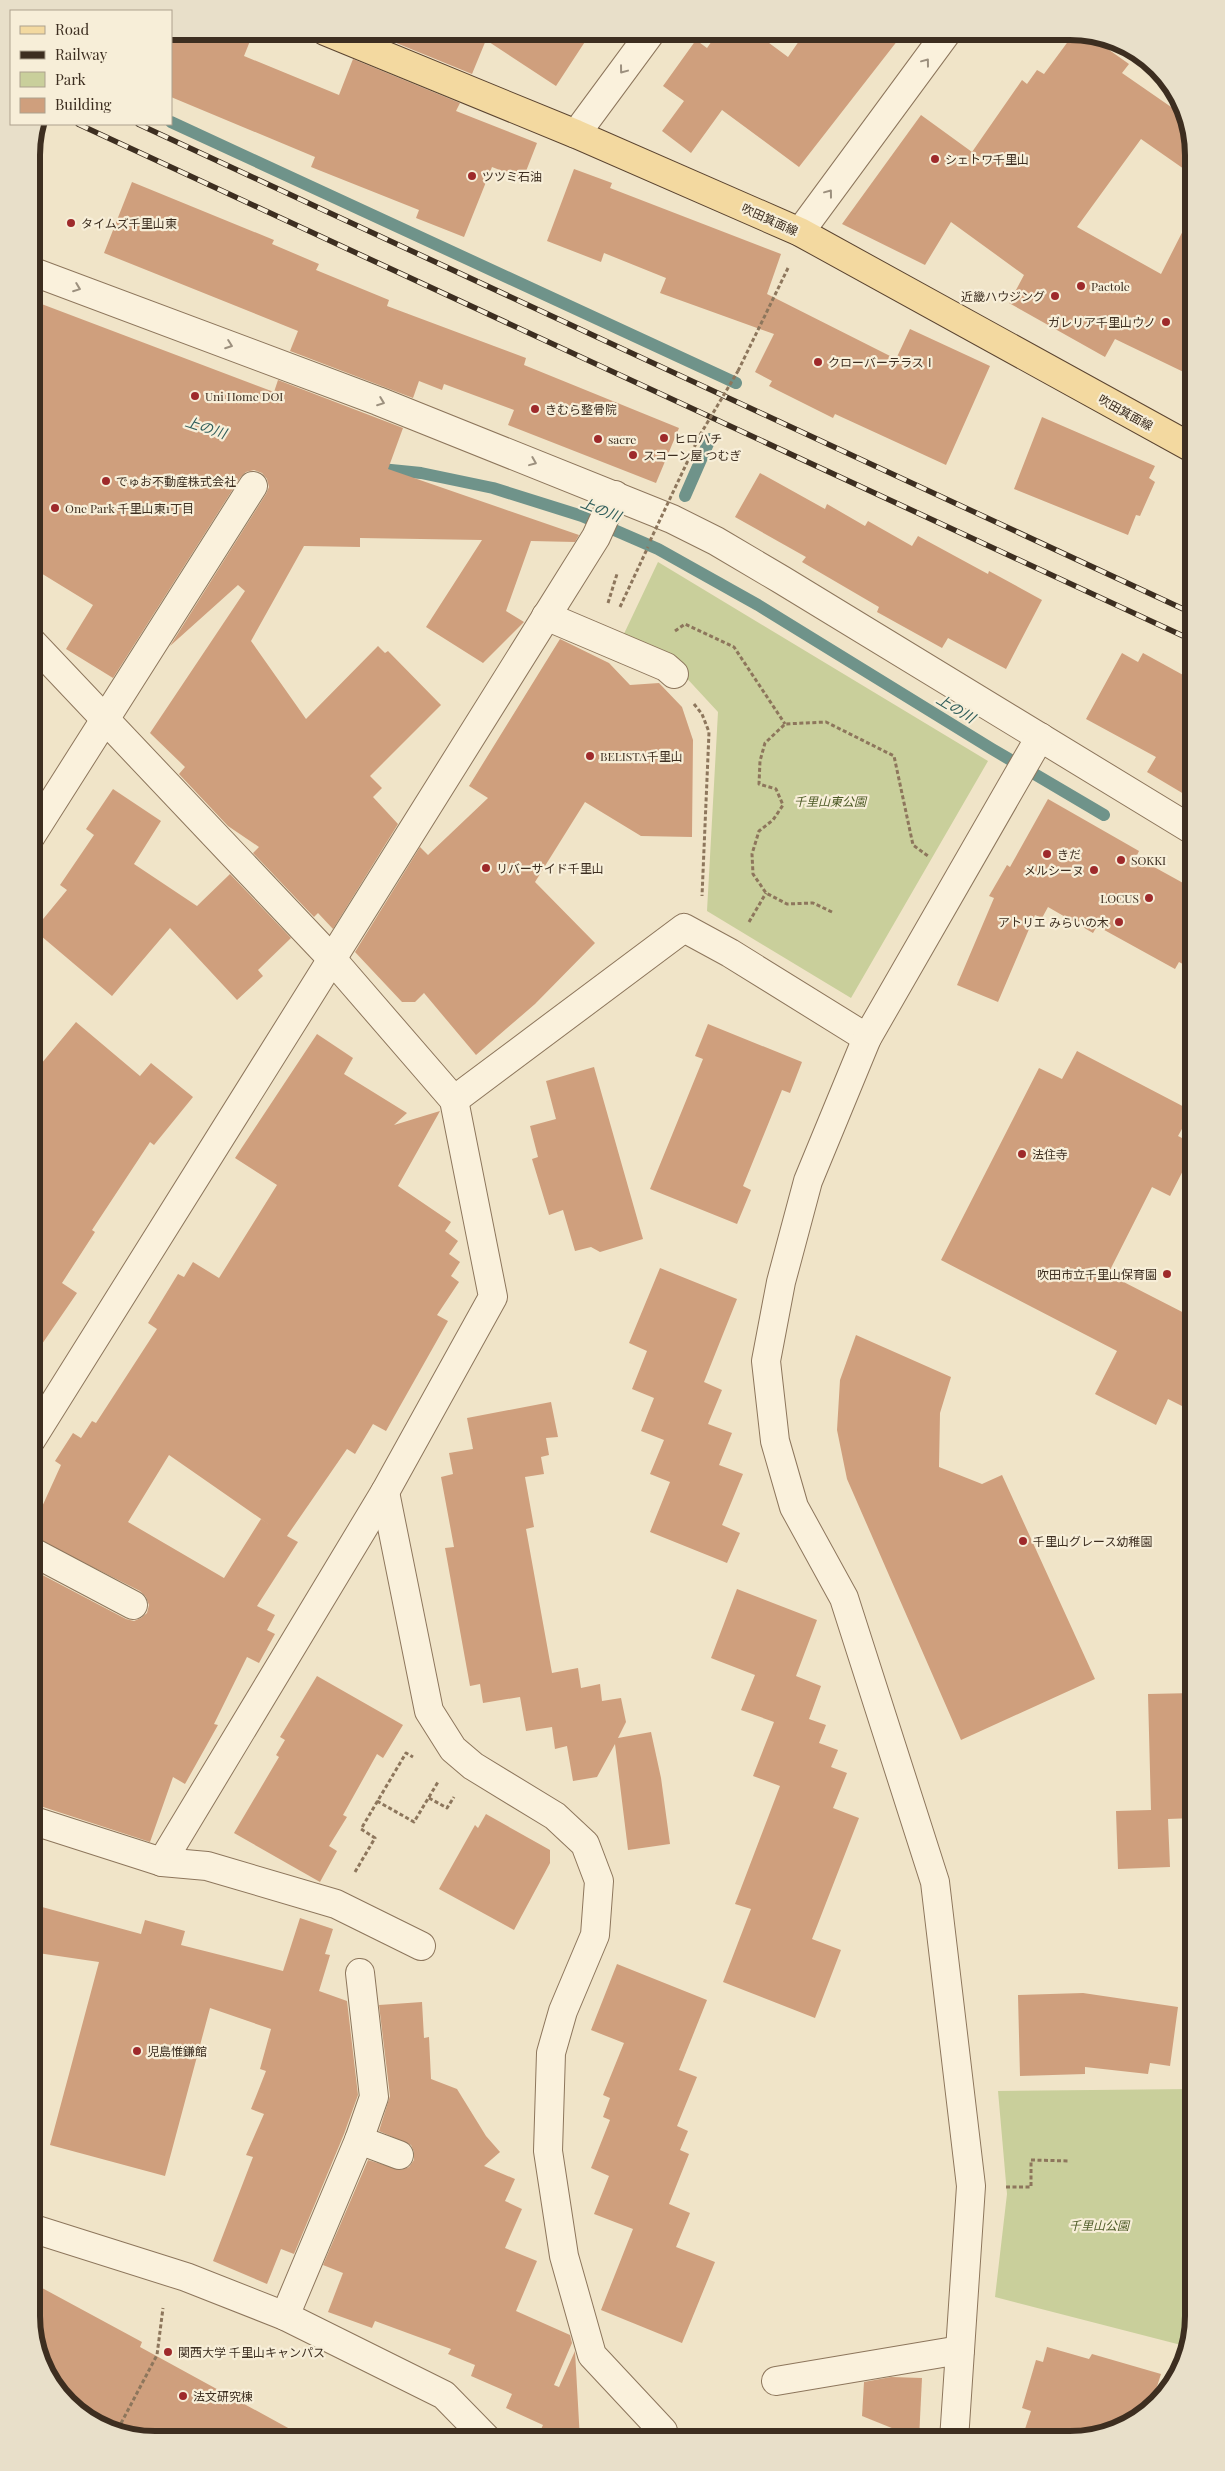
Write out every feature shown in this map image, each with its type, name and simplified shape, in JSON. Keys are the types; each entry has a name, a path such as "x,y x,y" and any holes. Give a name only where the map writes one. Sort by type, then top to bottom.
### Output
{"main road":[{"name":"吹田箕面線","path":"347,40 576,134 800,232 1185,444"}],"street":[{"path":"576,134 645,40"},
{"path":"800,232 942,40"},
{"path":"40,273 378,401 611,503 672,519 742,556 1037,744 1185,826"},
{"path":"40,822 253,486"},
{"path":"40,1426 596,537 611,503"},
{"path":"546,616 666,667 674,674"},
{"path":"40,650 332,959 454,1100 493,1297 385,1492 162,1862"},
{"path":"955,2431 971,2186 935,1882 844,1598 794,1507 775,1441 766,1361 781,1282 808,1181 867,1038 1010,787 1037,744"},
{"path":"454,1100 684,928 730,953 867,1038"},
{"path":"385,1492 429,1711 453,1750 473,1766 555,1816 585,1844 599,1881 595,1936 563,2011 551,2053 548,2151 564,2256 592,2355 663,2431"},
{"path":"40,1556 133,1605"},
{"path":"40,1823 162,1862 207,1866 336,1904 421,1946"},
{"path":"285,2316 359,2140 374,2097 360,1973"},
{"path":"359,2140 399,2156"},
{"path":"40,2231 186,2277 285,2316 444,2395 479,2431"},
{"path":"776,2381 960,2350"}],"path":[{"path":"617,614 700,435 738,371 791,263"},
{"path":"605,609 617,580"},
{"path":"640,656 685,624 734,647 785,724"},
{"path":"674,674 690,700 702,714 709,732 703,881"},
{"path":"832,912 813,903 787,904 766,893 753,874 752,854 759,831 773,820 783,805 776,789 759,784 760,761 764,742 785,724 826,722 894,756 913,844 931,858"},
{"path":"374,1838 361,1829 406,1752 421,1761"},
{"path":"377,1801 414,1822 443,1774"},
{"path":"429,1798 446,1808"},
{"path":"1031,2187 1031,2160 1069,2160"},
{"path":"120,2425 157,2355 163,2307"}],"green space":[{"name":"千里山東公園","path":"658,562 988,761 851,998 707,911 718,712 669,659 622,638"},
{"name":"千里山公園","path":"1185,2089 1185,2316 1181,2345 995,2297 1007,2194 998,2091"}],"building":[{"path":"172,40 250,40 244,56 339,95 353,59 460,103 456,111 537,143 523,179 492,167 464,237 416,218 419,210 311,167 315,157 172,97"},
{"path":"389,40 486,40 472,74"},
{"path":"486,40 586,40 556,86"},
{"path":"696,40 707,48 713,40 765,40 788,57 800,40 898,40 799,167 722,110 691,153 662,131 684,101 663,86"},
{"path":"1069,40 1093,42 1101,44 1129,64 1122,73 1176,110 1183,132 1185,170 1141,139 1077,227 1161,274 1185,227 1185,373 1115,339 1105,357 1009,303 1024,275 951,222 925,265 842,224 921,115 972,152 1022,80 1027,84 1037,70 1044,74"},
{"path":"574,169 612,183 610,188 781,254 767,294 896,359 910,329 990,366 946,465 835,414 833,418 769,386 772,381 755,372 774,334 660,293 666,278 604,253 601,262 547,241"},
{"path":"132,182 274,240 272,244 319,264 316,270 389,300 387,306 526,358 524,365 679,428 656,483 508,425 514,410 444,384 442,390 419,381 413,398 290,351 298,331 104,253"},
{"path":"40,303 274,392 278,380 403,428 388,469 579,535 575,542 531,541 506,611 524,622 483,663 426,627 482,540 360,538 360,547 304,546 251,641 306,719 378,646 385,653 388,651 441,705 370,776 382,788 373,797 398,824 333,929 318,913 314,917 253,853 259,847 228,826 179,774 185,767 150,733 245,591 238,585 170,646 266,494 269,487 267,479 262,473 254,470 246,472 240,478 113,678 66,649 93,605 40,573"},
{"path":"1042,417 1155,466 1149,478 1155,482 1140,516 1136,515 1128,535 1014,489"},
{"path":"760,473 825,509 827,504 865,526 868,521 912,546 918,536 988,574 989,571 1042,600 1006,669 948,638 942,648 877,612 879,607 802,562 806,557 735,517"},
{"path":"560,639 609,663 630,685 659,683 682,707 693,740 692,837 641,836 585,802 535,882 595,943 535,1004 476,1055 424,993 415,1002 402,1002 355,952 420,847 428,855 488,798 469,786"},
{"path":"1122,653 1138,662 1143,653 1185,676 1185,795 1147,772 1156,757 1086,719"},
{"path":"113,789 161,821 134,864 197,906 230,874 291,938 258,970 263,976 237,1000 170,928 112,996 40,935 40,923 67,890 60,885 94,835 86,829"},
{"path":"1048,799 1139,851 1136,857 1185,884 1185,965 1179,962 1175,969 1097,926 1093,933 1048,907 1042,918 1035,915 998,1002 957,985 994,898 989,896 1007,865 1010,867"},
{"path":"76,1022 140,1076 151,1063 193,1097 154,1145 150,1142 92,1230 95,1232 62,1283 77,1293 40,1347 40,1065"},
{"path":"708,1024 802,1062 790,1093 782,1090 743,1186 751,1190 737,1224 650,1189 703,1059 695,1056"},
{"path":"317,1034 353,1058 344,1074 407,1113 394,1125 440,1111 398,1186 451,1222 445,1231 458,1241 449,1254 460,1262 451,1276 459,1282 437,1315 448,1321 386,1431 373,1424 355,1454 347,1449 287,1536 298,1542 257,1606 275,1615 267,1630 275,1634 259,1663 247,1657 214,1724 218,1725 185,1784 173,1777 150,1842 40,1806 40,1574 126,1619 134,1621 141,1618 147,1613 149,1605 146,1597 140,1591 40,1541 40,1511 61,1465 55,1461 73,1433 81,1438 92,1421 96,1423 157,1329 148,1323 178,1274 184,1277 193,1262 219,1278 277,1185 235,1158","holes":["169,1455 274,1528 261,1519 224,1578 128,1522"]},
{"path":"1077,1051 1185,1107 1185,1124 1178,1136 1185,1140 1185,1167 1170,1196 1152,1187 1108,1274 1185,1313 1185,1408 1168,1399 1156,1425 1095,1394 1117,1351 941,1260 1039,1068 1062,1079"},
{"path":"594,1067 643,1239 600,1252 591,1247 575,1251 563,1210 549,1215 532,1159 538,1157 530,1126 556,1119 546,1081"},
{"path":"660,1268 737,1299 704,1382 722,1390 708,1424 732,1433 719,1465 743,1474 722,1525 740,1533 727,1563 650,1532 670,1482 650,1474 664,1440 641,1431 654,1398 632,1389 647,1351 629,1343"},
{"path":"856,1335 951,1377 940,1413 939,1467 982,1484 1002,1475 1095,1679 961,1740 847,1479 837,1430 840,1380"},
{"path":"551,1402 558,1437 546,1438 549,1455 541,1457 544,1474 525,1477 534,1527 526,1529 552,1673 578,1668 581,1688 600,1684 602,1701 621,1698 626,1722 618,1738 651,1732 661,1778 670,1844 628,1850 615,1744 597,1777 573,1781 567,1746 555,1749 552,1727 526,1731 520,1697 483,1703 480,1684 470,1686 445,1548 454,1547 441,1477 453,1474 449,1453 473,1449 467,1418"},
{"path":"737,1589 817,1620 796,1676 821,1686 809,1719 826,1725 819,1743 838,1750 831,1767 847,1773 833,1808 859,1818 812,1939 841,1950 815,2018 723,1982 751,1909 735,1904 780,1786 753,1776 774,1722 741,1710 755,1675 711,1658"},
{"path":"317,1676 403,1725 383,1758 377,1754 343,1815 347,1817 329,1846 337,1851 320,1882 234,1833 279,1757 276,1755 285,1740 280,1737"},
{"path":"1185,1693 1185,1818 1168,1819 1170,1867 1118,1869 1116,1811 1151,1810 1148,1694"},
{"path":"486,1814 550,1850 550,1863 514,1930 439,1889 475,1825 478,1828"},
{"path":"40,1906 141,1934 145,1920 185,1931 181,1945 283,1971 300,1918 333,1929 325,1954 330,1955 319,1991 347,2001 358,2095 344,2134 294,2254 281,2249 267,2284 213,2261 253,2157 246,2155 264,2114 251,2109 266,2071 260,2069 271,2029 210,2008 165,2176 50,2145 99,1962 40,1953"},
{"path":"617,1964 707,2000 679,2070 697,2077 677,2126 688,2131 680,2150 689,2154 669,2204 690,2213 676,2247 715,2262 682,2343 601,2310 633,2229 594,2214 609,2176 591,2168 610,2120 603,2117 610,2098 603,2095 624,2043 591,2030"},
{"path":"1083,1993 1178,2007 1170,2066 1150,2063 1148,2074 1085,2067 1085,2074 1020,2076 1018,1995"},
{"path":"422,2002 424,2038 429,2037 431,2079 457,2089 486,2136 500,2152 484,2166 515,2179 505,2201 522,2209 505,2248 537,2261 516,2311 570,2335 572,2343 554,2385 559,2387 575,2351 579,2431 540,2431 543,2425 506,2408 512,2394 471,2376 475,2365 448,2354 451,2349 375,2321 372,2328 328,2312 343,2273 323,2265 368,2160 401,2170 409,2167 414,2160 414,2152 411,2145 379,2131 390,2096 379,2005"},
{"path":"40,2287 142,2342 140,2347 294,2431 147,2431 125,2427 97,2416 74,2397 55,2374 42,2339"},
{"path":"1047,2347 1089,2359 1092,2354 1161,2374 1154,2395 1146,2403 1128,2416 1107,2425 1078,2431 1024,2431 1031,2411 1022,2408 1036,2360 1043,2362"},
{"path":"891,2377 922,2378 919,2431 899,2431 862,2416 864,2382"}],"waterway":[{"path":"172,122 736,383"},
{"path":"685,496 710,439"},
{"name":"上の川","path":"371,468 421,473 493,488 582,516 658,549 758,605 992,749 1104,815"}],"railway":[{"path":"80,125 1185,637"},
{"path":"140,125 1185,610"}],"place":[{"name":"シェトワ千里山","path":"935,159"},
{"name":"ツツミ石油","path":"472,176"},
{"name":"タイムズ千里山東","path":"71,223"},
{"name":"Pactole","path":"1081,286"},
{"name":"近畿ハウジング","path":"1055,296"},
{"name":"ガレリア千里山ウノ","path":"1166,322"},
{"name":"クローバーテラスⅠ","path":"818,362"},
{"name":"Uni Home DOI","path":"195,396"},
{"name":"きむら整骨院","path":"535,409"},
{"name":"ヒロハチ","path":"664,438"},
{"name":"sacre","path":"598,439"},
{"name":"スコーン屋 つむぎ","path":"633,455"},
{"name":"でゅお不動産株式会社","path":"106,481"},
{"name":"One Park 千里山東1丁目","path":"55,508"},
{"name":"BELISTA千里山","path":"590,756"},
{"name":"きだ","path":"1047,854"},
{"name":"SOKKI","path":"1121,860"},
{"name":"リバーサイド千里山","path":"486,868"},
{"name":"メルシーヌ","path":"1094,870"},
{"name":"LOCUS","path":"1149,898"},
{"name":"アトリエ みらいの木","path":"1119,922"},
{"name":"法住寺","path":"1022,1154"},
{"name":"吹田市立千里山保育園","path":"1167,1274"},
{"name":"千里山グレース幼稚園","path":"1023,1541"},
{"name":"児島惟鎌館","path":"137,2051"},
{"name":"関西大学 千里山キャンパス","path":"168,2352"},
{"name":"法文研究棟","path":"183,2396"}]}
